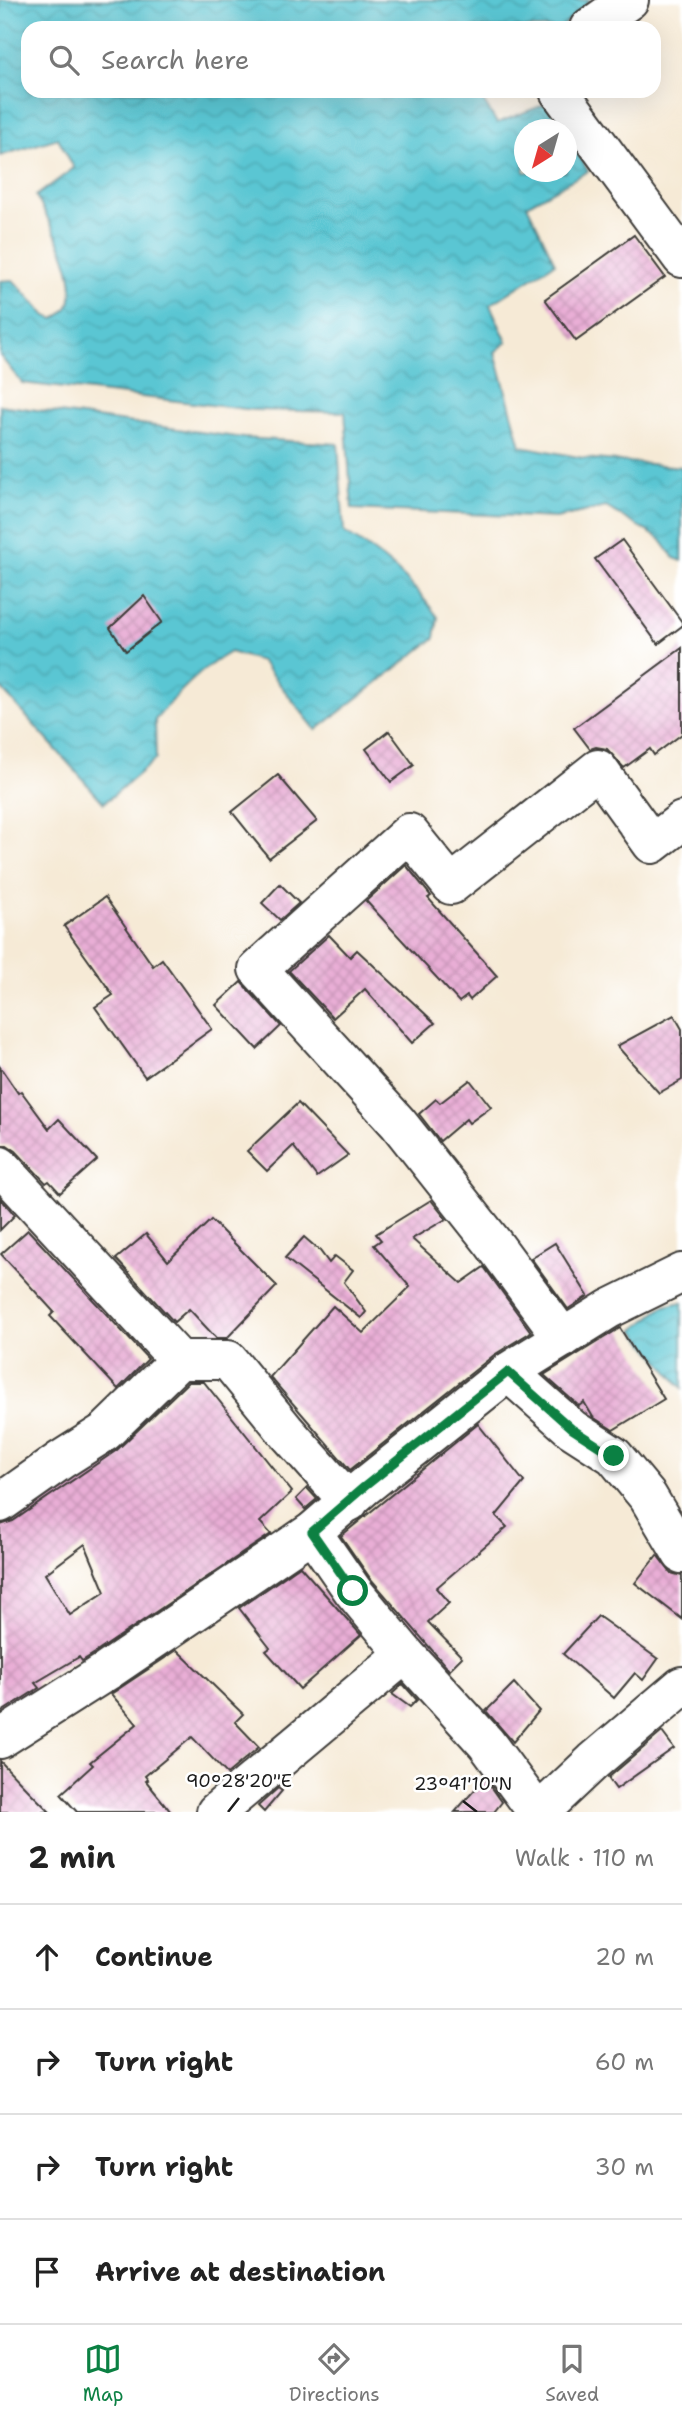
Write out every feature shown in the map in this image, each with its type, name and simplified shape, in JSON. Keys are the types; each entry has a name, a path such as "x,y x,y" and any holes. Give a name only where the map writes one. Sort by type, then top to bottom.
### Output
{"street":[{"path":"599,21 629,0"},
{"path":"564,98 682,258"},
{"path":"562,1338 493,1243 398,1123 258,969 409,833 451,885 598,769 652,844 682,821"},
{"path":"0,1166 179,1360"},
{"path":"0,1739 107,1671 312,1532 508,1372 609,1309 682,1273"},
{"path":"0,1503 105,1432 179,1360 228,1360 349,1502"},
{"path":"508,1372 572,1429 614,1456 648,1497 682,1554"},
{"path":"312,1532 353,1591 405,1654 486,1743 538,1812 682,1686"},
{"path":"218,1811 405,1654"}],"water":[{"path":"0,0 590,0 568,21 21,21 21,98 481,98 497,123 546,104 556,119 514,119 514,182 568,182 527,205 555,263 490,305 507,342 495,352 521,446 583,458 682,467 682,561 674,558 660,539 606,507 556,518 352,509 345,412 254,410 22,383 0,356 0,281 13,280 46,316 55,319 66,309 72,283 69,267 36,196 74,168 58,138 0,156"},
{"path":"577,153 588,171 577,177"},
{"path":"0,405 244,438 338,444 344,532 384,560 417,590 438,617 435,638 316,730 261,661 230,652 190,683 155,720 156,759 104,803 0,687"},
{"path":"682,1302 682,1388 634,1330 664,1306"}],"building":[{"path":"634,235 665,277 576,341 545,299"},
{"path":"622,540 682,622 682,626 658,644 595,559"},
{"path":"144,596 162,622 126,651 110,628"},
{"path":"682,648 682,734 654,755 650,749 624,768 607,749 590,749 574,728"},
{"path":"389,731 414,765 391,782 366,749"},
{"path":"278,775 317,821 269,858 232,812"},
{"path":"406,865 431,896 428,898 497,976 470,1000 467,996 459,1002 366,901"},
{"path":"280,884 299,903 280,920 262,903"},
{"path":"105,897 153,966 162,959 212,1029 145,1077 95,1007 113,995 64,926"},
{"path":"329,935 350,957 357,950 435,1023 412,1043 365,989 333,1018 289,971"},
{"path":"241,982 281,1026 257,1049 216,1005"},
{"path":"674,1015 682,1029 682,1080 659,1093 617,1046"},
{"path":"0,1067 49,1129 59,1119 97,1160 60,1193 49,1181 46,1183 16,1151 7,1145 0,1145"},
{"path":"470,1080 491,1107 469,1123 466,1119 440,1141 419,1114 436,1099 440,1103"},
{"path":"298,1103 348,1155 317,1177 293,1146 267,1171 247,1151"},
{"path":"0,1198 15,1215 0,1230"},
{"path":"431,1200 446,1219 412,1239 461,1283 484,1267 531,1332 494,1355 350,1470 270,1377 333,1306 363,1333 410,1287 374,1245 381,1240 376,1234"},
{"path":"211,1220 277,1286 227,1338 216,1338 189,1309 174,1322 116,1259 146,1234 168,1261"},
{"path":"28,1230 148,1359 118,1389 50,1316 54,1312 1,1254"},
{"path":"304,1237 329,1263 335,1256 353,1270 344,1282 366,1312 361,1318 285,1258"},
{"path":"555,1243 588,1296 568,1309 531,1258"},
{"path":"620,1328 664,1399 613,1430 593,1417 584,1402 579,1406 544,1375"},
{"path":"188,1382 204,1382 292,1492 260,1522 271,1534 95,1653 82,1661 79,1657 35,1683 39,1688 0,1713 0,1525 13,1521 117,1450","holes":["85,1544 105,1592 70,1615 45,1574"]},
{"path":"478,1424 524,1482 496,1516 507,1527 436,1588 449,1603 428,1622 462,1657 449,1670 370,1578 341,1536"},
{"path":"307,1488 317,1499 305,1509 296,1499"},
{"path":"657,1555 671,1573 682,1576 682,1619 635,1583"},
{"path":"300,1566 361,1635 300,1689 266,1651 270,1648 239,1608"},
{"path":"598,1616 658,1659 643,1680 635,1673 614,1698 563,1654"},
{"path":"177,1650 243,1714 235,1722 259,1747 227,1774 192,1737 145,1776 148,1780 146,1781 171,1812 77,1812 61,1794 93,1765 90,1762 137,1724 111,1694"},
{"path":"514,1683 539,1711 513,1742 486,1711"},
{"path":"403,1684 417,1700 410,1707 392,1694"},
{"path":"662,1732 674,1748 616,1789 608,1778"},
{"path":"0,1761 28,1790 50,1812 0,1812"},
{"path":"485,1778 502,1802 494,1812 455,1812"},
{"path":"278,1788 282,1791 264,1812 258,1806"}],"route":[{"path":"353,1591 312,1532 508,1372 572,1429 614,1456"}]}
